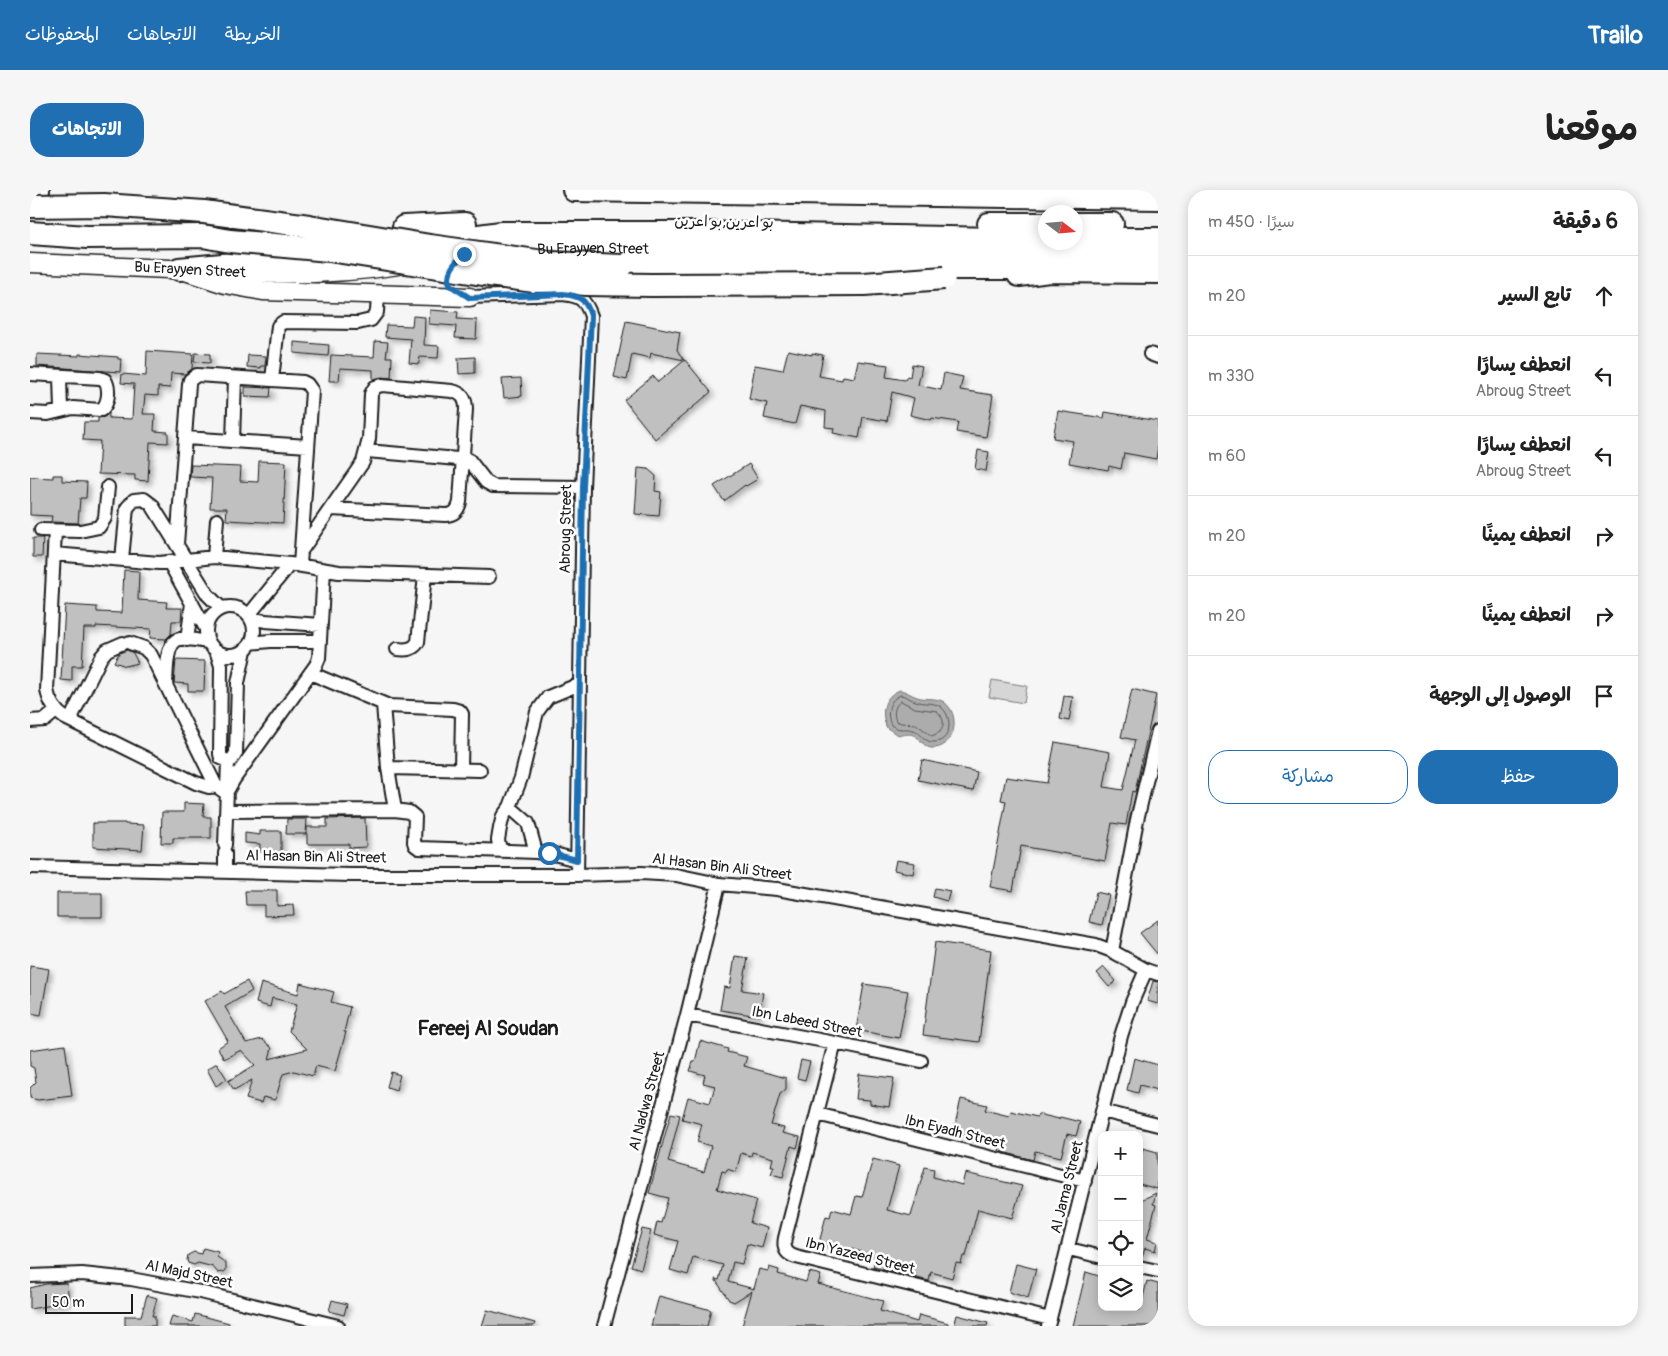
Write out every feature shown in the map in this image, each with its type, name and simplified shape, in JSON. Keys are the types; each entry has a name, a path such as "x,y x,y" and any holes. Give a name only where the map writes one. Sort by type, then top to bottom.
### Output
{"highway":[{"path":"30,190 38,190"},
{"path":"574,190 1158,198"},
{"path":"30,206 104,204 204,212 551,263 675,268 1020,269 1034,273"},
{"name":"بو اعرين,بو اعرين","path":"214,238 254,233 572,220 1038,224"},
{"path":"1083,224 1158,224"},
{"path":"30,233 87,237 203,236 230,241 330,250 507,277 586,284 864,284 1049,271 1158,272"},
{"path":"179,269 295,259 501,233 696,233 1038,240"},
{"path":"1083,240 1158,238"}],"main road":[{"name":"Bu Erayyen Street","path":"30,263 262,274 322,274 380,268 464,254 582,248 1158,255"},
{"path":"464,254 453,265 448,278 450,285 470,298"},
{"path":"179,269 247,289 470,298"}],"street":[{"path":"272,380 278,326 283,322 358,323 371,320 377,312 378,294"},
{"name":"Abroug Street","path":"470,298 563,294 582,300 588,306 591,316 592,327 583,487 577,875"},
{"path":"30,374 103,378 108,385 107,403 104,409 73,408 48,414 30,413"},
{"path":"60,376 61,411"},
{"path":"177,544 190,380 197,376 272,380 303,382 312,391 301,551"},
{"path":"233,441 235,378"},
{"path":"250,617 295,564 301,551 358,471 370,439 371,394 375,387 382,385 452,391 458,392 463,396 466,402 459,508 451,515 331,509"},
{"path":"184,438 308,446"},
{"path":"367,451 469,460 486,482 493,486 583,487"},
{"path":"41,530 80,531 94,529 103,523 108,487"},
{"path":"122,559 127,508 134,500 148,501 208,595 221,608"},
{"path":"106,512 126,514"},
{"path":"214,557 217,520"},
{"path":"55,531 48,698 56,710 70,720 196,783 221,789 234,779 316,665 319,658 324,570"},
{"path":"54,554 170,562 214,557 295,564 324,570 489,577"},
{"path":"170,562 206,628 221,666 220,754 221,758 228,761"},
{"path":"397,649 408,650 418,642 425,575"},
{"path":"188,640 192,602"},
{"path":"206,628 208,619 214,612 228,606 243,610 250,617 254,626 254,635 248,646 238,682 236,753 232,760 228,761 221,789"},
{"path":"250,617 265,621 321,625"},
{"path":"166,686 170,647 180,639 212,646 222,654 230,655 238,654 248,646 270,641 320,641"},
{"path":"70,720 101,657 108,650 127,643 144,648 151,655 221,789 227,811 225,872"},
{"path":"310,673 383,704 396,707 453,709 460,711 462,714 462,769"},
{"path":"500,850 498,840 500,828 521,778 537,712 548,697 580,684"},
{"path":"383,704 388,768 395,810"},
{"path":"30,721 45,720 56,710"},
{"path":"1112,951 1137,820 1158,731"},
{"path":"388,768 480,770"},
{"path":"510,807 528,823 536,852"},
{"path":"227,811 395,810 409,812 415,817 414,842 419,848 536,852 577,860"},
{"name":"Al Hasan Bin Ali Street","path":"30,867 350,875 676,875 719,884 786,890 1096,945 1112,951 1152,972"},
{"name":"Al Nadwa Street","path":"604,1326 687,1016 719,884"},
{"name":"Al Jama Street","path":"1049,1323 1126,1019 1152,972"},
{"name":"Ibn Labeed Street","path":"687,1016 835,1043 921,1062"},
{"name":"Ibn Yazeed Street","path":"835,1043 785,1238 786,1250 790,1255 1049,1323"},
{"path":"1102,1111 1158,1125"},
{"name":"Ibn Eyadh Street","path":"817,1114 1085,1181"},
{"path":"1069,1249 1098,1256"},
{"path":"1143,1268 1158,1271"},
{"name":"Al Majd Street","path":"30,1276 82,1274 131,1278 200,1292 338,1326"}],"shaded area":[{"path":"992,680 1027,686 1024,703 989,697"}],"water":[{"path":"900,690 917,697 941,700 950,708 954,723 953,731 946,743 939,747 931,748 915,736 897,734 887,728 884,706 890,696"}],"building":[{"path":"430,310 458,312 457,319 477,320 476,339 455,338 456,326 429,324"},
{"path":"413,316 425,317 424,345 439,346 438,358 420,357 419,364 409,363 411,339 385,337 386,325 412,326"},
{"path":"626,321 680,332 677,350 684,360 651,353 650,358 632,354 627,380 614,377"},
{"path":"375,341 388,342 386,357 392,357 391,378 373,379 373,370 340,368 339,381 329,381 331,355 374,357"},
{"path":"294,342 329,345 328,356 294,353"},
{"path":"788,350 812,355 812,353 823,355 819,376 842,380 843,376 854,378 858,361 888,365 886,377 905,380 907,376 910,377 912,364 922,366 918,385 941,390 944,373 963,377 960,390 993,395 986,437 956,432 958,422 932,418 931,420 910,415 914,398 892,392 887,421 863,417 859,438 833,433 834,428 825,427 826,411 800,406 795,424 764,418 767,403 749,399 755,365 783,370"},
{"path":"147,351 193,354 192,369 185,374 171,373 170,388 158,387 158,396 145,395 143,414 155,414 154,431 168,432 168,443 150,442 148,481 135,480 135,475 98,474 100,441 83,440 84,422 98,422 98,418 104,417 109,413 109,418 132,419 134,384 121,383 122,374 146,376"},
{"path":"195,353 210,354 210,363 194,362"},
{"path":"37,354 79,356 79,354 118,357 118,359 121,359 120,372 37,366"},
{"path":"248,355 266,356 265,366 261,366 261,368 247,367"},
{"path":"475,357 475,373 459,374 458,358"},
{"path":"685,360 711,392 655,439 624,400 653,376 658,382"},
{"path":"521,378 522,396 504,398 502,379"},
{"path":"245,387 271,388 270,397 245,396"},
{"path":"1058,411 1104,418 1105,412 1158,421 1156,459 1124,453 1121,469 1109,466 1108,470 1069,463 1073,441 1053,438"},
{"path":"978,450 989,452 986,471 975,469"},
{"path":"259,461 286,462 283,523 226,520 227,508 210,508 212,478 190,477 191,465 241,467 240,481 258,482"},
{"path":"749,464 758,479 745,485 724,501 714,486"},
{"path":"638,468 648,469 656,476 655,491 661,492 659,516 635,514"},
{"path":"53,475 62,475 62,481 87,482 86,498 80,498 78,523 51,522 52,516 30,515 30,477 53,478"},
{"path":"33,538 43,538 42,557 33,557"},
{"path":"124,570 139,571 138,600 167,602 166,608 182,608 181,621 172,621 171,634 166,639 150,638 151,629 96,626 96,628 84,628 82,666 72,666 72,681 61,680 65,605 97,607 97,612 122,613"},
{"path":"127,650 133,653 138,663 126,666 114,662 119,653"},
{"path":"176,660 205,661 204,691 188,691 188,684 174,683"},
{"path":"1132,689 1156,695 1135,792 1132,791 1126,825 1112,823 1105,861 1021,846 1013,891 990,887 1006,801 1001,800 1006,777 1047,783 1055,742 1110,752 1104,787 1123,790 1135,740 1121,737"},
{"path":"1064,696 1073,697 1069,721 1060,719"},
{"path":"922,760 977,772 973,791 918,780"},
{"path":"184,803 204,804 203,817 211,817 211,838 173,838 173,843 161,843 162,812 184,812"},
{"path":"365,818 366,847 349,848 349,844 307,844 307,827 327,827 327,819"},
{"path":"287,819 307,819 306,834 286,834"},
{"path":"93,823 144,825 142,850 93,847"},
{"path":"260,831 281,831 281,852 260,852 260,844 245,843 245,833 260,835"},
{"path":"896,860 915,863 913,874 894,870"},
{"path":"935,888 950,891 947,901 933,897"},
{"path":"277,890 277,906 293,905 294,915 264,916 264,905 246,905 245,891"},
{"path":"1096,892 1109,895 1102,925 1089,922"},
{"path":"57,893 102,893 102,917 57,917"},
{"path":"1158,920 1158,955 1140,933"},
{"path":"935,942 991,950 979,1042 923,1035"},
{"path":"735,956 748,958 742,990 763,993 759,1016 720,1010 724,987 730,988"},
{"path":"30,966 49,969 41,1015 30,1013"},
{"path":"1104,967 1116,981 1109,987 1097,973"},
{"path":"247,981 252,991 225,1007 246,1043 262,1039 272,1048 269,1059 307,1049 289,1031 297,1004 272,998 270,1007 256,1003 261,983 298,994 300,983 334,992 331,1002 350,1007 344,1032 346,1032 335,1071 316,1066 313,1076 294,1071 283,1074 275,1100 263,1097 261,1103 246,1099 252,1080 234,1090 228,1081 255,1065 241,1050 224,1059 218,1048 228,1041 205,1001 222,991 224,994"},
{"path":"1153,981 1158,982 1158,1004 1147,1001"},
{"path":"864,984 908,991 899,1038 856,1030"},
{"path":"700,1041 728,1049 727,1052 747,1057 744,1066 786,1078 786,1089 780,1094 771,1125 784,1128 782,1133 800,1137 797,1148 791,1146 783,1177 771,1174 774,1166 771,1166 773,1158 752,1152 751,1156 741,1153 736,1172 727,1169 726,1172 722,1171 717,1189 756,1200 750,1223 767,1228 762,1248 747,1244 742,1264 733,1262 728,1282 754,1289 759,1269 768,1271 769,1267 779,1270 778,1274 806,1282 809,1272 821,1275 818,1284 883,1301 880,1311 917,1322 919,1315 948,1323 947,1326 742,1326 752,1291 734,1302 729,1300 715,1279 719,1280 723,1265 693,1257 688,1275 670,1270 678,1241 654,1235 657,1222 661,1223 668,1198 649,1193 671,1113 680,1115 668,1162 704,1172 711,1146 697,1142 702,1124 682,1119 688,1097 710,1103 715,1086 703,1083 705,1075 690,1071 693,1062 695,1062"},
{"path":"65,1045 72,1096 38,1100 30,1098 30,1088 36,1082 34,1068 30,1066 30,1050"},
{"path":"1134,1058 1158,1065 1158,1090 1140,1085 1138,1093 1127,1090"},
{"path":"801,1060 810,1062 805,1080 797,1078"},
{"path":"217,1063 227,1079 216,1086 207,1069"},
{"path":"391,1072 400,1075 396,1090 387,1087"},
{"path":"859,1074 894,1078 889,1107 870,1104 870,1100 856,1099"},
{"path":"961,1099 987,1105 985,1110 1009,1116 1011,1111 1037,1117 1038,1114 1080,1122 1076,1136 1067,1134 1061,1157 1035,1151 1033,1160 999,1151 1002,1139 979,1134 978,1139 953,1133"},
{"path":"1143,1148 1157,1152 1158,1189 1143,1185"},
{"path":"873,1159 899,1166 887,1210 911,1216 925,1167 934,1169 933,1177 962,1185 965,1173 1022,1186 1012,1218 978,1209 966,1256 963,1256 961,1264 956,1263 952,1278 931,1272 929,1281 873,1267 876,1256 844,1247 843,1250 819,1243 826,1216 830,1217 832,1209 851,1214 856,1196 862,1197"},
{"path":"1156,1193 1153,1204 1156,1205 1147,1239 1157,1242 1155,1251 1145,1248 1143,1255 1143,1221 1143,1199"},
{"path":"642,1229 651,1231 641,1269 631,1266"},
{"path":"203,1248 218,1252 217,1257 226,1263 226,1270 224,1272 218,1273 213,1267 198,1263 194,1265 188,1263 188,1255 194,1252 201,1254"},
{"path":"1016,1264 1036,1269 1028,1298 1009,1292"},
{"path":"1086,1272 1098,1276 1098,1311 1143,1311 1143,1298 1147,1281 1158,1284 1158,1326 1073,1326"},
{"path":"67,1283 69,1302 30,1309 30,1288 46,1284"},
{"path":"147,1295 157,1298 152,1316 155,1316 155,1326 125,1326 125,1316 141,1316"},
{"path":"659,1296 711,1310 707,1326 651,1326"},
{"path":"332,1300 347,1304 344,1315 329,1311"},
{"path":"487,1310 535,1323 534,1326 482,1326"},
{"path":"195,1314 229,1323 228,1326 169,1326 172,1316 193,1322"},
{"path":"957,1315 988,1323 987,1326 954,1326"}],"district":[{"name":"Fereej Al Soudan","path":"488,1028"}],"route":[{"path":"464,254 453,265 448,278 450,285 470,298 563,294 582,300 588,306 591,316 592,327 583,487 577,860 549,853"}]}
